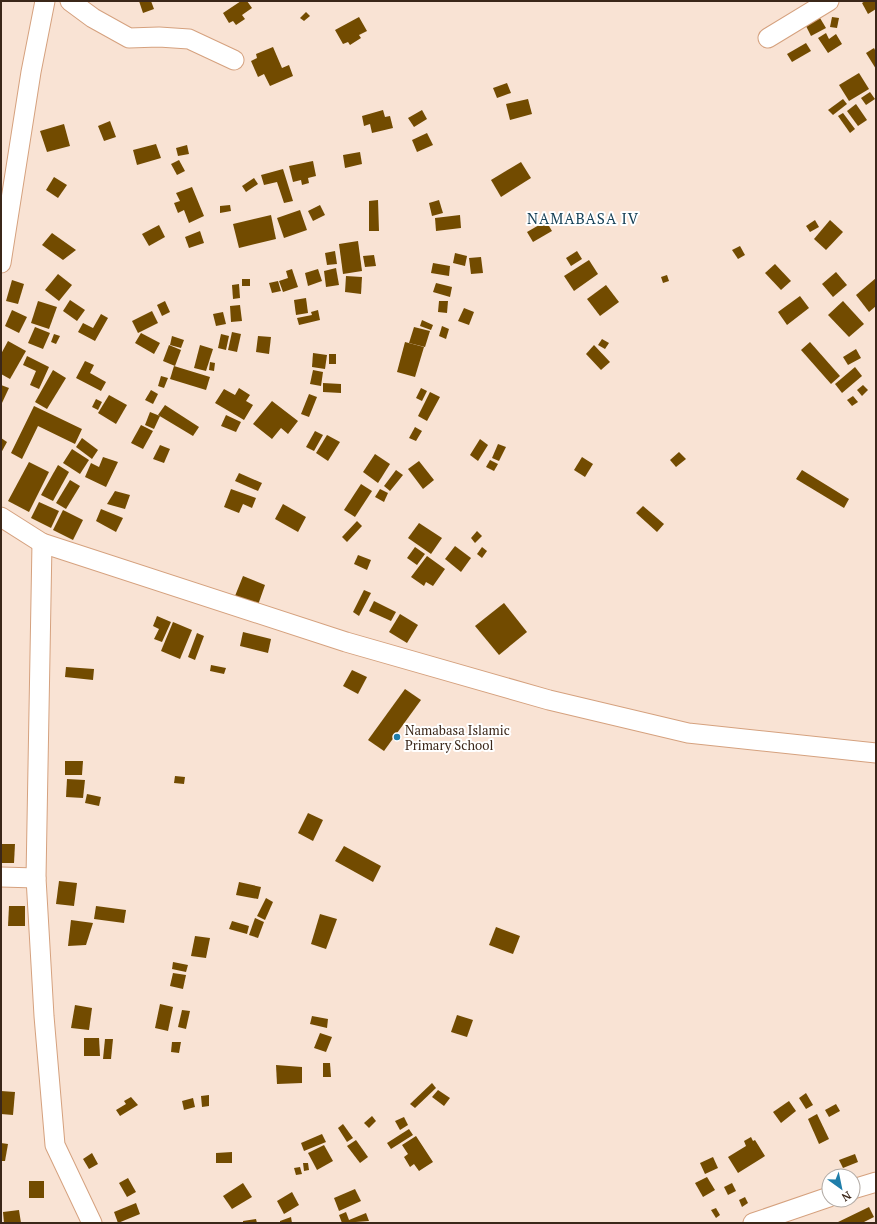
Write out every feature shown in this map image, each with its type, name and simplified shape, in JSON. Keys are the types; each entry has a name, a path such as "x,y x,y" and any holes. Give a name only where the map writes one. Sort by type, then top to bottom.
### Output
{"street":[{"path":"1,263 3,200 45,1"},
{"path":"70,1 92,18 129,38 159,37 189,39 234,60"},
{"path":"768,38 829,1"},
{"path":"1,517 42,543 346,642 549,700 688,733 876,753"},
{"path":"42,543 36,878 44,1016 55,1145 92,1223"},
{"path":"1,877 36,878"},
{"path":"861,1187 876,1182"},
{"path":"753,1223 821,1200"}],"building":[{"path":"139,1 151,1 154,9 143,13"},
{"path":"241,1 247,1 252,8 242,15 245,19 236,25 233,21 229,23 223,13"},
{"path":"865,1 876,1 876,9 868,14 862,3"},
{"path":"306,12 310,16 304,21 300,18"},
{"path":"359,17 367,31 359,35 361,38 350,45 348,42 343,44 335,30"},
{"path":"832,17 839,18 837,28 830,27"},
{"path":"820,18 826,28 811,36 806,26"},
{"path":"826,33 829,39 836,34 842,44 828,53 818,38"},
{"path":"806,43 811,51 792,62 787,54"},
{"path":"273,47 282,68 289,65 293,76 270,86 264,74 258,77 251,61 257,58 256,54"},
{"path":"874,48 876,52 876,69 866,53"},
{"path":"859,73 869,89 849,101 839,85"},
{"path":"507,83 511,93 497,98 493,88"},
{"path":"870,92 875,99 866,105 861,98"},
{"path":"528,99 532,114 510,120 506,104"},
{"path":"843,99 847,104 833,115 828,110"},
{"path":"856,104 867,120 858,126 847,111"},
{"path":"383,110 385,117 390,116 393,128 372,133 370,124 364,126 362,116"},
{"path":"422,110 427,119 414,127 408,118"},
{"path":"843,113 855,129 850,133 838,116"},
{"path":"110,121 116,137 104,141 98,126"},
{"path":"64,124 70,146 47,152 40,131"},
{"path":"427,133 433,145 417,152 412,140"},
{"path":"156,144 161,158 137,165 133,150"},
{"path":"187,145 189,154 178,156 176,148"},
{"path":"360,152 362,164 345,168 343,155"},
{"path":"179,160 185,171 177,175 171,164"},
{"path":"313,161 316,176 308,178 309,183 302,185 301,180 293,182 289,166"},
{"path":"521,162 531,178 501,197 491,180"},
{"path":"283,169 293,201 284,203 277,182 264,185 261,175"},
{"path":"54,177 67,185 58,198 46,190"},
{"path":"254,178 258,184 246,192 242,186"},
{"path":"192,187 204,216 189,223 184,210 178,213 174,203 180,201 176,193"},
{"path":"378,200 379,231 369,231 369,201"},
{"path":"439,200 443,213 432,216 429,203"},
{"path":"230,205 231,211 220,213 220,206"},
{"path":"320,205 325,215 313,221 308,211"},
{"path":"300,210 307,230 284,238 277,218"},
{"path":"271,215 276,239 239,248 233,224"},
{"path":"460,215 461,228 436,231 435,218"},
{"path":"815,220 819,227 810,232 806,226"},
{"path":"830,220 843,232 826,250 814,239"},
{"path":"546,221 552,231 533,242 527,232"},
{"path":"159,225 165,237 149,246 142,234"},
{"path":"200,231 204,243 189,248 185,237"},
{"path":"52,233 76,250 63,260 42,245"},
{"path":"358,241 362,271 343,274 339,244"},
{"path":"740,246 745,255 738,259 732,250"},
{"path":"335,251 337,264 327,265 325,253"},
{"path":"577,251 582,259 571,266 566,258"},
{"path":"455,253 467,256 465,266 453,263"},
{"path":"374,255 376,266 365,267 363,256"},
{"path":"481,257 483,273 471,274 469,258"},
{"path":"589,260 598,274 574,291 564,276"},
{"path":"433,263 450,266 449,276 431,273"},
{"path":"775,264 791,281 781,290 765,273"},
{"path":"336,268 339,285 326,287 324,271"},
{"path":"292,269 298,287 283,292 279,281 288,278 286,271"},
{"path":"318,269 322,281 308,286 305,273"},
{"path":"836,272 847,285 833,297 822,284"},
{"path":"58,274 72,285 59,301 45,290"},
{"path":"667,275 669,281 663,283 661,277"},
{"path":"346,276 362,277 361,294 345,292"},
{"path":"876,278 876,306 869,312 856,295"},
{"path":"242,279 250,279 250,286 242,286"},
{"path":"12,280 24,284 18,304 6,301"},
{"path":"278,281 281,291 272,293 269,283"},
{"path":"436,283 452,287 450,297 433,292"},
{"path":"239,284 240,298 233,299 232,285"},
{"path":"606,285 619,302 600,316 587,299"},
{"path":"800,296 809,308 787,325 778,312"},
{"path":"306,298 308,313 296,315 294,300"},
{"path":"70,300 85,310 77,321 63,311"},
{"path":"38,301 57,307 49,329 31,323"},
{"path":"165,301 170,312 162,316 157,305"},
{"path":"439,301 448,301 447,313 438,312"},
{"path":"843,301 864,324 849,337 828,315"},
{"path":"240,305 242,321 231,322 230,306"},
{"path":"464,308 474,312 469,325 458,321"},
{"path":"12,310 27,317 19,333 5,326"},
{"path":"318,310 320,320 299,325 297,318 312,315 311,312"},
{"path":"152,311 158,323 138,333 132,321"},
{"path":"223,312 226,324 216,326 213,314"},
{"path":"101,314 108,318 95,341 78,332 83,323 93,328"},
{"path":"422,320 433,325 431,330 420,326"},
{"path":"442,326 449,329 446,339 439,336"},
{"path":"35,327 50,333 43,349 28,343"},
{"path":"414,327 430,331 425,347 409,343"},
{"path":"232,332 241,334 237,352 228,350"},
{"path":"141,333 160,343 154,354 135,343"},
{"path":"54,334 60,336 56,344 51,342"},
{"path":"221,334 229,336 226,350 218,348"},
{"path":"172,336 184,340 181,348 170,345"},
{"path":"258,336 271,337 269,354 256,352"},
{"path":"602,339 609,343 605,349 598,345"},
{"path":"8,341 26,351 10,379 1,374 1,354"},
{"path":"405,342 424,347 415,377 397,372"},
{"path":"810,342 840,376 831,384 801,350"},
{"path":"169,345 181,350 175,366 163,361"},
{"path":"200,345 213,349 206,371 194,368"},
{"path":"594,345 610,362 601,370 586,354"},
{"path":"856,349 861,358 848,365 843,357"},
{"path":"313,353 327,355 325,369 312,367"},
{"path":"329,354 336,354 336,364 329,364"},
{"path":"27,356 49,367 39,389 30,385 36,371 23,365"},
{"path":"85,361 94,365 90,373 106,382 101,391 76,378"},
{"path":"210,362 215,363 214,371 209,370"},
{"path":"174,366 210,377 206,390 170,379"},
{"path":"855,367 862,376 842,393 835,384"},
{"path":"53,370 66,378 47,409 35,402"},
{"path":"313,370 323,372 321,386 310,384"},
{"path":"161,376 168,378 164,388 158,386"},
{"path":"323,383 341,384 341,393 323,392"},
{"path":"1,385 9,388 1,405"},
{"path":"863,385 868,390 862,396 857,390"},
{"path":"239,388 250,395 246,401 253,405 244,420 215,403 224,389 235,395"},
{"path":"421,388 427,391 422,401 416,398"},
{"path":"151,390 158,394 153,404 145,400"},
{"path":"430,392 440,397 427,421 418,416"},
{"path":"309,394 317,397 309,417 301,414"},
{"path":"109,395 127,405 116,424 98,413"},
{"path":"853,396 858,402 852,406 847,400"},
{"path":"96,399 102,402 98,410 92,407"},
{"path":"272,401 298,421 288,434 281,428 272,439 253,424"},
{"path":"165,405 199,427 193,436 158,415"},
{"path":"34,406 82,429 75,444 38,426 22,459 11,453"},
{"path":"150,412 160,416 154,429 145,425"},
{"path":"226,415 241,422 236,432 221,426"},
{"path":"141,425 153,431 143,449 131,443"},
{"path":"415,427 422,431 416,441 409,438"},
{"path":"315,431 323,435 314,451 306,447"},
{"path":"327,435 340,442 328,461 316,453"},
{"path":"1,438 7,442 1,453"},
{"path":"82,438 98,450 92,459 76,447"},
{"path":"480,439 488,445 478,461 470,455"},
{"path":"498,444 506,447 499,461 492,458"},
{"path":"160,445 170,449 164,463 153,459"},
{"path":"72,449 89,460 80,474 63,463"},
{"path":"679,452 686,459 676,467 670,460"},
{"path":"375,454 390,464 378,483 363,472"},
{"path":"103,457 118,462 106,487 85,477 91,463 99,467"},
{"path":"582,457 593,464 585,477 574,470"},
{"path":"490,460 498,464 494,471 486,467"},
{"path":"419,461 434,480 423,489 408,469"},
{"path":"29,462 49,472 29,512 8,501"},
{"path":"58,465 69,472 53,501 41,495"},
{"path":"396,470 403,475 390,491 384,486"},
{"path":"802,470 849,499 844,508 796,479"},
{"path":"239,473 262,483 258,491 235,481"},
{"path":"70,480 80,486 66,509 56,503"},
{"path":"361,484 372,491 355,517 344,510"},
{"path":"231,489 256,498 252,508 243,504 239,513 224,507"},
{"path":"380,489 388,493 384,502 375,497"},
{"path":"115,491 130,495 125,509 107,504"},
{"path":"39,502 59,511 51,528 31,518"},
{"path":"283,504 306,517 298,532 275,519"},
{"path":"643,506 664,524 657,532 636,513"},
{"path":"101,509 123,518 116,532 96,521"},
{"path":"63,510 83,520 73,540 53,530"},
{"path":"357,521 362,526 347,542 342,537"},
{"path":"419,523 442,538 431,554 408,538"},
{"path":"477,531 482,536 475,543 471,538"},
{"path":"455,546 471,558 461,572 445,559"},
{"path":"415,547 425,554 417,565 407,558"},
{"path":"482,547 487,551 482,558 477,554"},
{"path":"358,555 371,560 367,570 354,564"},
{"path":"427,556 445,569 433,586 426,582 424,586 411,577"},
{"path":"243,576 265,585 258,605 235,596"},
{"path":"364,590 371,593 359,616 353,612"},
{"path":"374,601 396,612 391,621 369,611"},
{"path":"504,603 527,632 499,655 475,626"},
{"path":"400,614 418,625 407,643 389,632"},
{"path":"157,616 171,622 162,642 154,639 159,629 153,626"},
{"path":"173,622 192,630 180,659 161,651"},
{"path":"243,632 271,639 268,653 240,646"},
{"path":"197,633 204,636 195,660 188,657"},
{"path":"211,665 226,668 224,674 210,671"},
{"path":"66,667 94,669 93,680 65,677"},
{"path":"352,670 367,677 358,694 343,686"},
{"path":"405,689 421,700 384,751 368,740"},
{"path":"65,761 83,761 82,775 65,775"},
{"path":"175,776 185,777 184,784 174,783"},
{"path":"67,779 85,780 83,798 66,797"},
{"path":"87,794 101,797 99,806 85,803"},
{"path":"308,813 323,820 313,841 298,833"},
{"path":"1,844 15,844 14,863 1,863"},
{"path":"344,846 381,866 373,882 335,861"},
{"path":"59,881 77,883 74,906 56,904"},
{"path":"239,882 261,887 258,899 236,895"},
{"path":"266,898 273,902 265,920 257,916"},
{"path":"9,906 25,906 25,926 8,926"},
{"path":"96,906 126,910 124,923 94,919"},
{"path":"320,914 337,919 326,949 311,944"},
{"path":"255,918 264,922 258,938 249,935"},
{"path":"71,920 93,923 86,945 68,946"},
{"path":"232,921 249,926 247,934 229,929"},
{"path":"496,927 520,936 513,954 489,945"},
{"path":"195,936 210,938 206,958 191,956"},
{"path":"173,962 188,965 186,972 172,969"},
{"path":"173,973 186,975 183,989 170,986"},
{"path":"160,1004 173,1007 168,1031 155,1028"},
{"path":"75,1005 92,1008 89,1030 71,1028"},
{"path":"182,1010 190,1011 186,1029 178,1027"},
{"path":"457,1015 473,1020 467,1037 451,1032"},
{"path":"312,1016 328,1019 327,1028 310,1024"},
{"path":"320,1033 332,1037 326,1052 314,1048"},
{"path":"84,1038 99,1038 100,1056 84,1056"},
{"path":"105,1039 113,1039 111,1059 103,1059"},
{"path":"172,1042 181,1042 179,1053 171,1052"},
{"path":"323,1063 330,1063 331,1077 323,1077"},
{"path":"276,1065 302,1067 302,1083 277,1084"},
{"path":"432,1083 436,1088 415,1108 410,1104"},
{"path":"438,1090 450,1098 444,1106 432,1097"},
{"path":"1,1091 15,1092 13,1115 1,1114"},
{"path":"806,1093 813,1105 806,1109 799,1098"},
{"path":"209,1095 209,1106 202,1107 201,1096"},
{"path":"131,1097 138,1105 120,1116 116,1110 126,1104 124,1101"},
{"path":"193,1098 195,1107 184,1110 182,1101"},
{"path":"789,1101 796,1111 781,1123 773,1112"},
{"path":"836,1104 840,1111 829,1117 825,1110"},
{"path":"817,1114 829,1139 819,1144 808,1119"},
{"path":"372,1116 376,1121 369,1128 364,1123"},
{"path":"404,1117 408,1125 400,1130 395,1121"},
{"path":"343,1124 353,1138 347,1142 338,1128"},
{"path":"409,1129 413,1135 391,1149 387,1143"},
{"path":"322,1134 326,1142 304,1151 301,1143"},
{"path":"416,1136 433,1162 419,1171 414,1164 410,1167 404,1157 408,1154 402,1145"},
{"path":"751,1137 753,1141 755,1140 765,1156 738,1173 728,1157 746,1146 744,1141"},
{"path":"356,1140 368,1157 360,1163 347,1146"},
{"path":"1,1143 8,1144 5,1161 1,1161"},
{"path":"324,1145 333,1161 317,1170 308,1153"},
{"path":"232,1152 232,1163 216,1163 216,1153"},
{"path":"92,1153 98,1164 89,1169 83,1159"},
{"path":"855,1154 858,1162 843,1168 839,1160"},
{"path":"713,1157 718,1168 705,1174 700,1163"},
{"path":"303,1163 308,1163 309,1170 304,1171"},
{"path":"300,1167 302,1174 296,1175 294,1168"},
{"path":"707,1177 715,1190 703,1197 695,1183"},
{"path":"128,1178 136,1192 127,1197 119,1183"},
{"path":"29,1181 44,1181 44,1198 29,1198"},
{"path":"243,1183 252,1197 232,1209 223,1196"},
{"path":"732,1183 736,1191 728,1195 724,1187"},
{"path":"355,1189 361,1201 339,1211 334,1198"},
{"path":"292,1192 299,1205 284,1214 277,1201"},
{"path":"745,1197 748,1203 742,1207 739,1200"},
{"path":"136,1203 140,1214 118,1223 114,1212"},
{"path":"869,1207 874,1217 862,1223 836,1223"},
{"path":"716,1208 720,1215 716,1218 711,1210"},
{"path":"19,1210 21,1223 4,1223 3,1212"},
{"path":"346,1212 349,1220 366,1213 369,1221 342,1223 339,1215"},
{"path":"291,1217 292,1223 280,1223 280,1221"},
{"path":"256,1219 257,1223 243,1223 243,1221"}],"place":[{"name":"Namabasa Islamic Primary School","path":"397,737"}],"district":[{"name":"NAMABASA IV","path":"583,218"}]}
